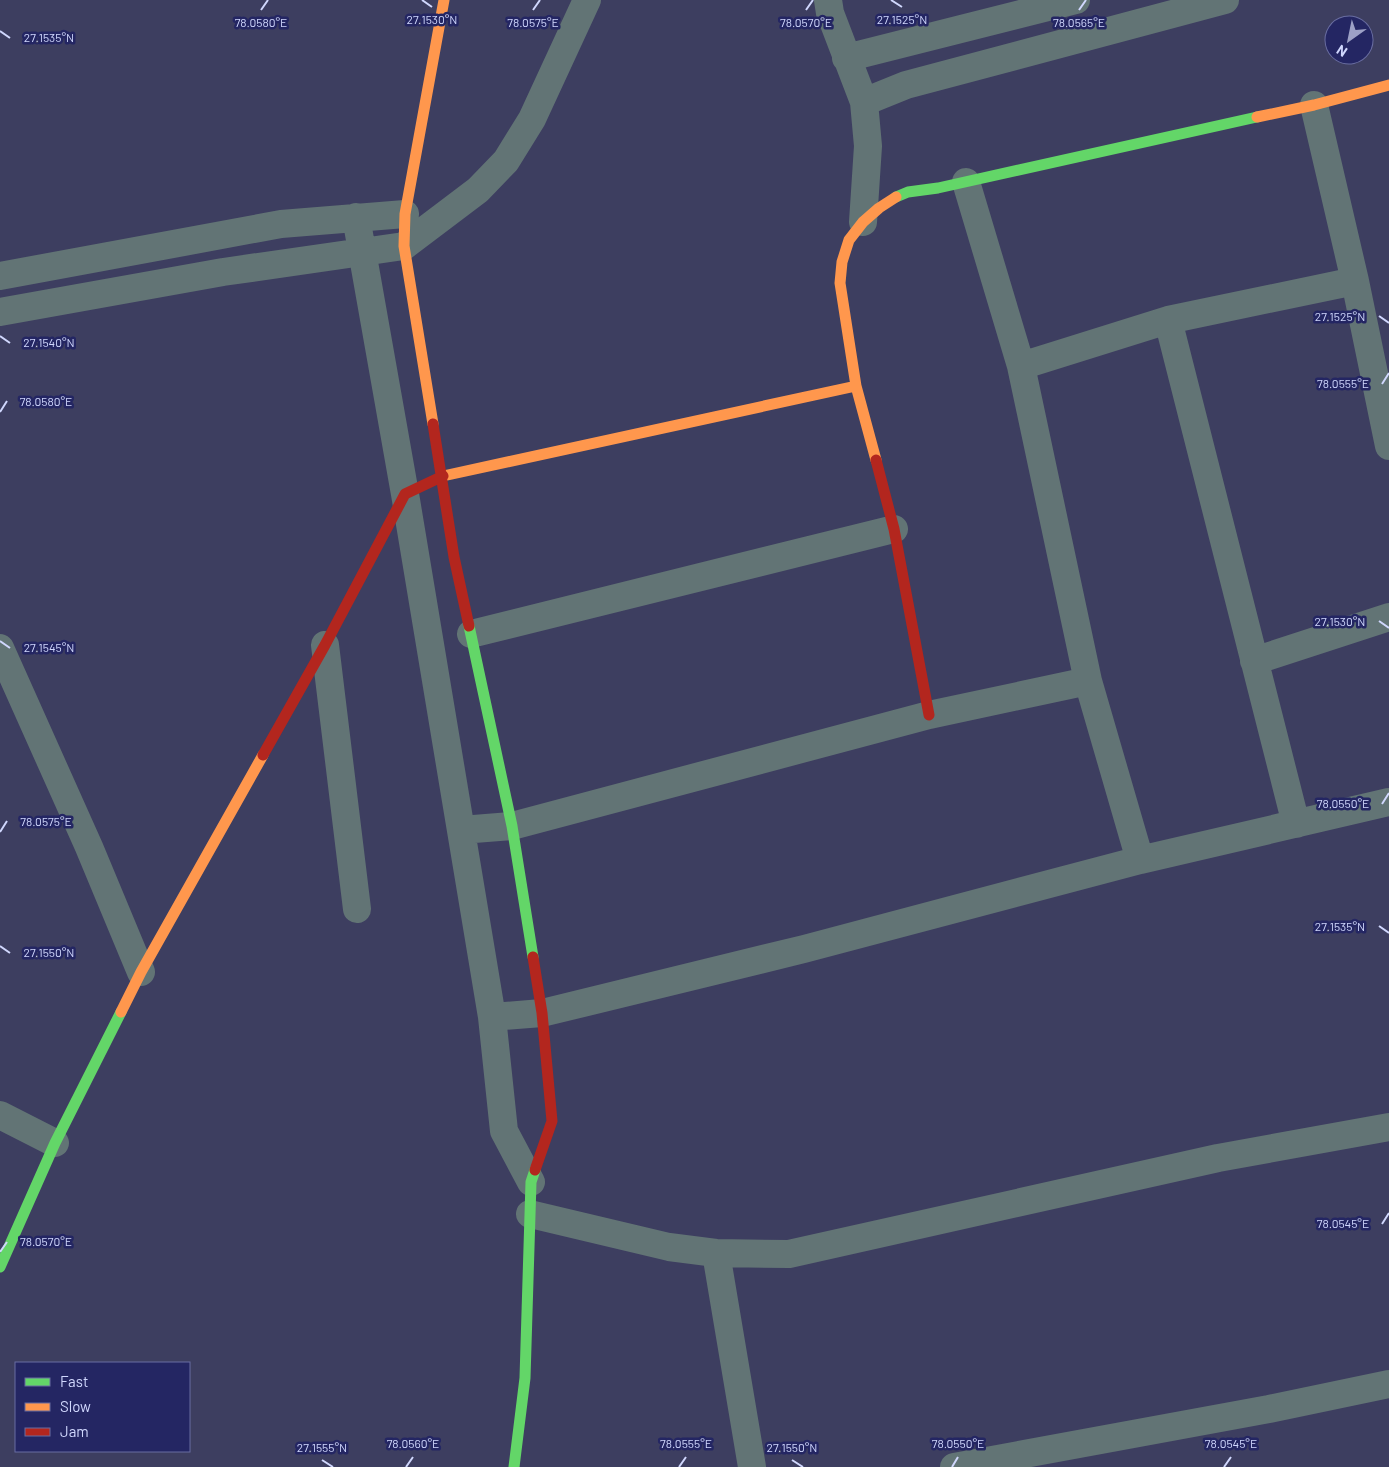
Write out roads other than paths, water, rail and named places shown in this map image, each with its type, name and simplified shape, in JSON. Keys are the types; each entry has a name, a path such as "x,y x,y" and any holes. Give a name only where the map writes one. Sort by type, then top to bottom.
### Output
{"street":[{"path":"444,0 405,214 404,246 454,557 512,826 542,1013 552,1121 531,1182 525,1378 514,1467"},
{"path":"0,312 223,272 404,246 478,190 506,161 532,119 587,0"},
{"path":"828,0 830,13 864,102 868,146 863,222"},
{"path":"846,58 1076,0"},
{"path":"864,102 906,85 1225,0"},
{"path":"929,715 894,529 856,386 840,283 842,262 849,240 863,222 879,208 897,196 908,192 966,182 1314,105 1389,85"},
{"path":"1314,105 1355,281 1389,446"},
{"path":"966,182 1021,366 1088,681 1140,860"},
{"path":"0,276 281,224 405,214"},
{"path":"356,217 405,494 492,1017 504,1131 531,1182"},
{"path":"1021,366 1168,320 1355,281"},
{"path":"1168,320 1296,824"},
{"path":"0,1267 55,1143 141,972 325,645 405,494 441,476 856,386"},
{"path":"471,634 894,529"},
{"path":"1254,661 1389,617"},
{"path":"325,645 357,909"},
{"path":"0,648 89,847 141,972"},
{"path":"460,830 512,826 929,715 1088,681"},
{"path":"492,1017 542,1013 804,948 1140,860 1389,802"},
{"path":"0,1114 55,1143"},
{"path":"530,1214 669,1246 716,1253 789,1254 1218,1158 1389,1127"},
{"path":"716,1253 734,1373 752,1467"},
{"path":"954,1467 1269,1409 1389,1384"}]}
